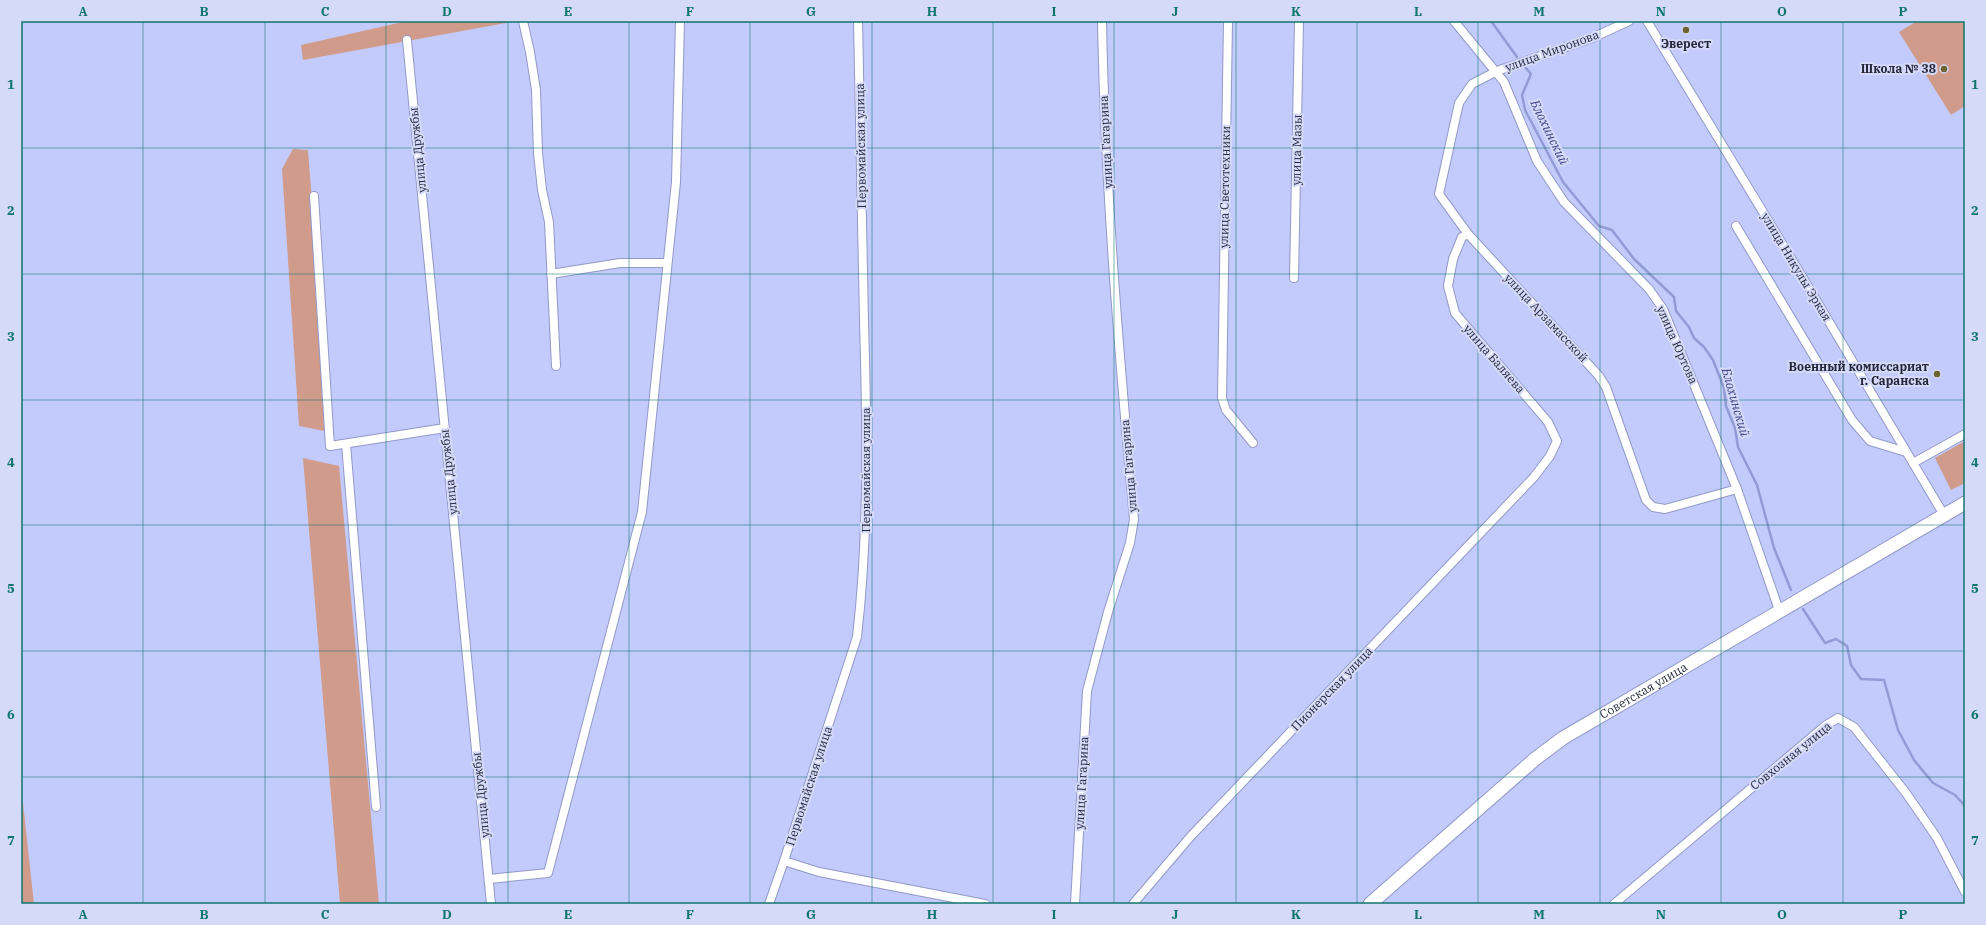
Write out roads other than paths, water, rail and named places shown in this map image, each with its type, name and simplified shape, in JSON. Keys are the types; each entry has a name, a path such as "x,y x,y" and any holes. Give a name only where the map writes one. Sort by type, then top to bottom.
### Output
{"main road":[{"name":"Советская улица","path":"1370,904 1535,759 1563,738 1779,610 1965,503"}],"street":[{"path":"523,21 536,90 541,182 549,222 556,366"},
{"path":"489,879 548,873 642,512 676,182 680,21"},
{"name":"Первомайская улица","path":"768,904 784,861 857,637 861,605 866,530 866,394 858,21"},
{"name":"улица Гагарина","path":"1075,904 1087,691 1108,612 1130,543 1134,519 1115,308 1103,107 1102,21"},
{"name":"улица Светотехники","path":"1228,21 1222,398 1226,410 1253,443"},
{"name":"улица Мазы","path":"1294,278 1299,21"},
{"name":"улица Юртова","path":"1454,21 1497,71 1504,82 1537,161 1564,202 1649,289 1663,309 1737,489 1779,610"},
{"name":"улица Миронова","path":"1497,71 1592,38 1629,21"},
{"name":"улица Никулы Эркая","path":"1647,21 1944,516"},
{"name":"улица Дружбы","path":"407,40 491,904"},
{"name":"улица Арзамасской","path":"1497,71 1472,84 1459,103 1440,194 1468,234 1599,376 1606,387 1646,500 1653,507 1665,509 1737,489"},
{"path":"314,196 330,446 445,428"},
{"path":"1736,226 1852,420 1870,440 1906,452"},
{"name":"улица Баляева","path":"1468,234 1462,237 1453,259 1448,286 1455,313 1554,431 1557,441 1550,456 1534,477"},
{"path":"551,274 620,263 667,263"},
{"path":"1913,463 1965,434"},
{"path":"346,444 376,807"},
{"name":"Пионерская улица","path":"1134,904 1191,836 1534,477"},
{"name":"Совхозная улица","path":"1614,904 1825,726 1838,718 1854,727 1906,793 1937,838 1965,892"},
{"path":"784,861 819,872 985,904"}],"waterway":[{"name":"Блохинский","path":"1491,21 1517,57"},
{"name":"Блохинский","path":"1525,67 1531,74 1522,95 1525,110 1563,182 1599,226 1612,230 1634,259 1674,297 1676,311 1689,327 1694,338 1704,347 1713,360 1724,388 1726,406 1735,428 1738,447 1757,485 1774,548 1791,590"},
{"name":"Блохинский","path":"1803,609 1825,643 1836,639 1847,646 1851,665 1861,679 1884,680 1898,730 1914,760 1933,783 1955,795 1965,806"}],"place":[{"name":"Эверест","path":"1686,30"},
{"name":"Школа № 38","path":"1944,69"},
{"name":"Военный комиссариат г. Саранска","path":"1937,374"}]}
